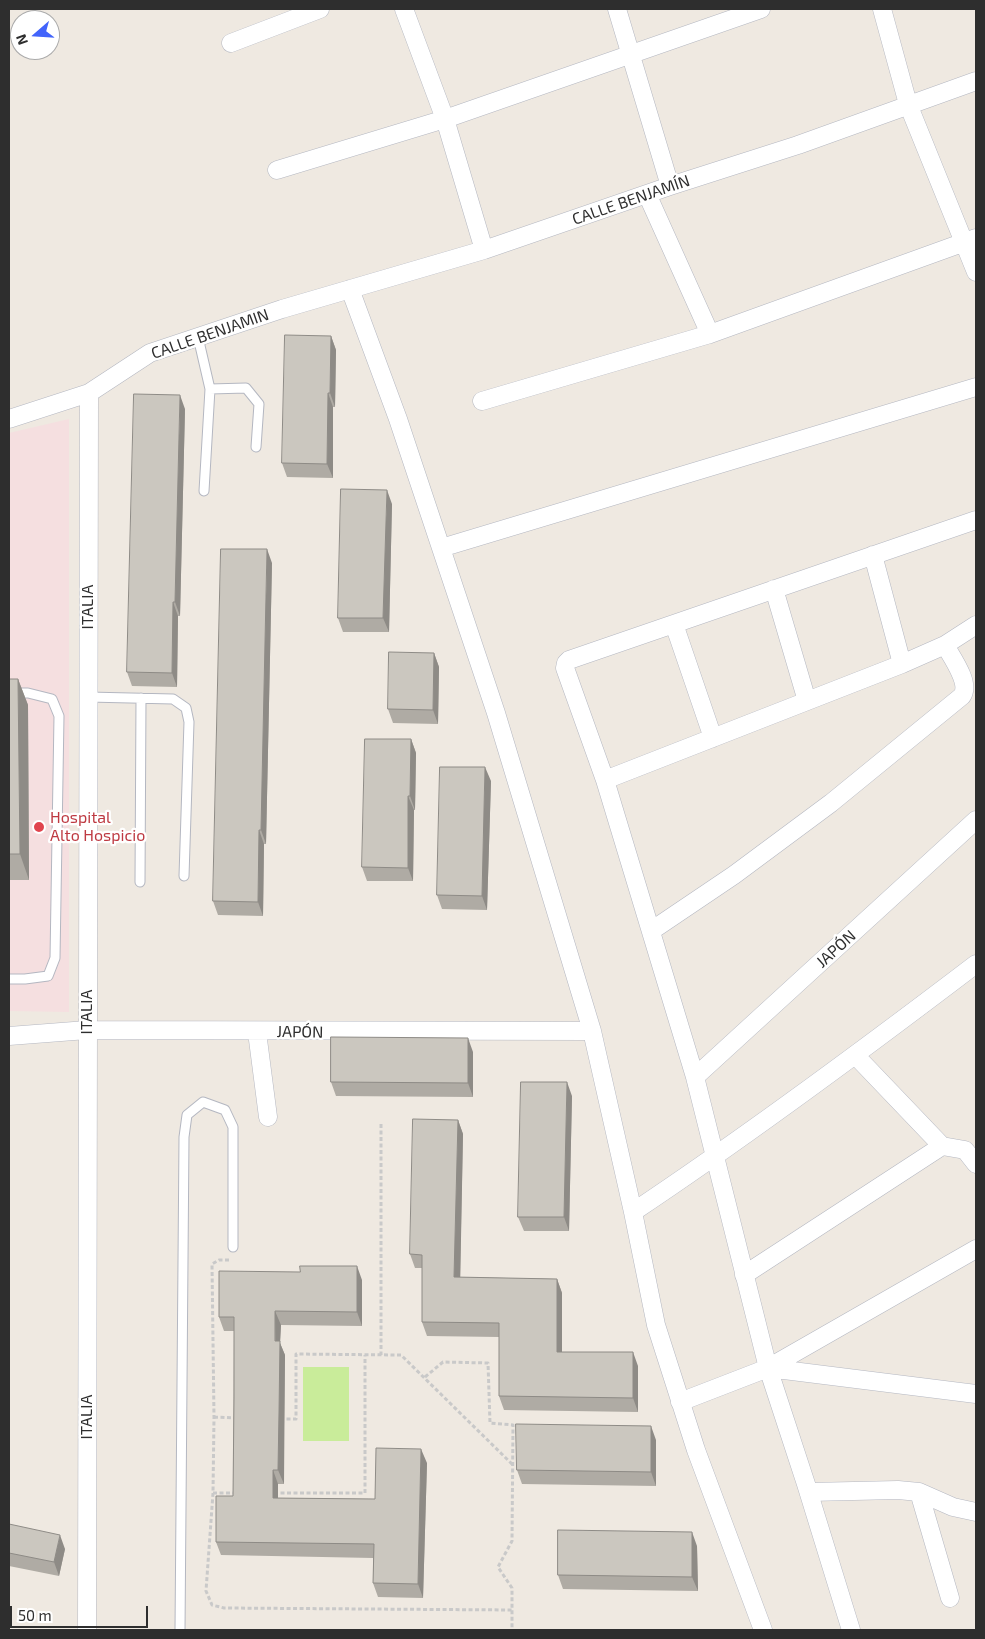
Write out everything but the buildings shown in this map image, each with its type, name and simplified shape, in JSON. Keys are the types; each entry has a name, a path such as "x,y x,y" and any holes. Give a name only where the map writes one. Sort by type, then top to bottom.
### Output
{"street":[{"path":"231,43 320,9"},
{"path":"404,9 445,119 484,250"},
{"path":"618,9 670,186"},
{"path":"277,170 445,119 761,9"},
{"path":"882,9 908,104 970,240 976,272"},
{"name":"CALLE BENJAMÍN","path":"282,309 484,250 670,186 798,145 976,81"},
{"path":"647,194 710,334"},
{"path":"482,401 710,334 970,240"},
{"path":"350,289 398,419 496,713 592,1032 656,1325 696,1450 763,1630"},
{"name":"CALLE BENJAMIN","path":"9,419 89,393 150,353 282,309"},
{"path":"441,548 976,386"},
{"name":"ITALIA","path":"87,1630 89,393"},
{"path":"848,1628 809,1492 768,1368 695,1077 605,780 565,668 569,660 976,520"},
{"path":"873,555 902,664"},
{"path":"774,589 807,700"},
{"path":"674,624 713,738"},
{"path":"605,780 902,664 945,645 976,625"},
{"path":"651,931 734,875 831,803 962,696 965,690 964,682 945,645"},
{"name":"JAPÓN","path":"695,1077 976,820"},
{"path":"632,1212 715,1157 856,1056 976,964"},
{"name":"JAPÓN","path":"9,1036 87,1030 592,1032"},
{"path":"256,1032 268,1117"},
{"path":"856,1056 942,1146"},
{"path":"744,1275 942,1146 971,1145 976,1164"},
{"path":"680,1402 768,1368 976,1249"},
{"path":"768,1368 976,1394"},
{"path":"809,1492 898,1490 919,1492 952,1507 976,1512"},
{"path":"919,1492 950,1598"}],"lane":[{"path":"198,337 210,389 204,491"},
{"path":"210,389 246,388 259,404 256,446"},
{"path":"9,693 28,693 52,699 59,716 56,958 48,976 9,979"},
{"path":"88,697 173,699 186,708 189,722 184,876"},
{"path":"140,882 141,698"},
{"path":"180,1630 184,1137 187,1115 202,1102 225,1110 233,1127 233,1248"}],"path":[{"path":"381,1124 381,1355"},
{"path":"233,1248 232,1258 228,1261 219,1260 212,1264 213,1493 206,1591 212,1605 224,1608 512,1610"},
{"path":"278,1418 296,1419 296,1354 401,1355 513,1465"},
{"path":"270,1493 365,1493 365,1355"},
{"path":"425,1377 442,1362 488,1363 490,1423 513,1425 512,1541 498,1567 512,1588 512,1630"},
{"path":"214,1417 242,1418"},
{"path":"213,1493 242,1493"}],"shaded area":[{"name":"Hospital Alto Hospicio","path":"69,419 69,1012 9,1011 9,433"}],"green space":[{"path":"303,1367 349,1367 349,1441 303,1441"}],"place":[{"name":"Hospital Alto Hospicio","path":"39,827"}]}
